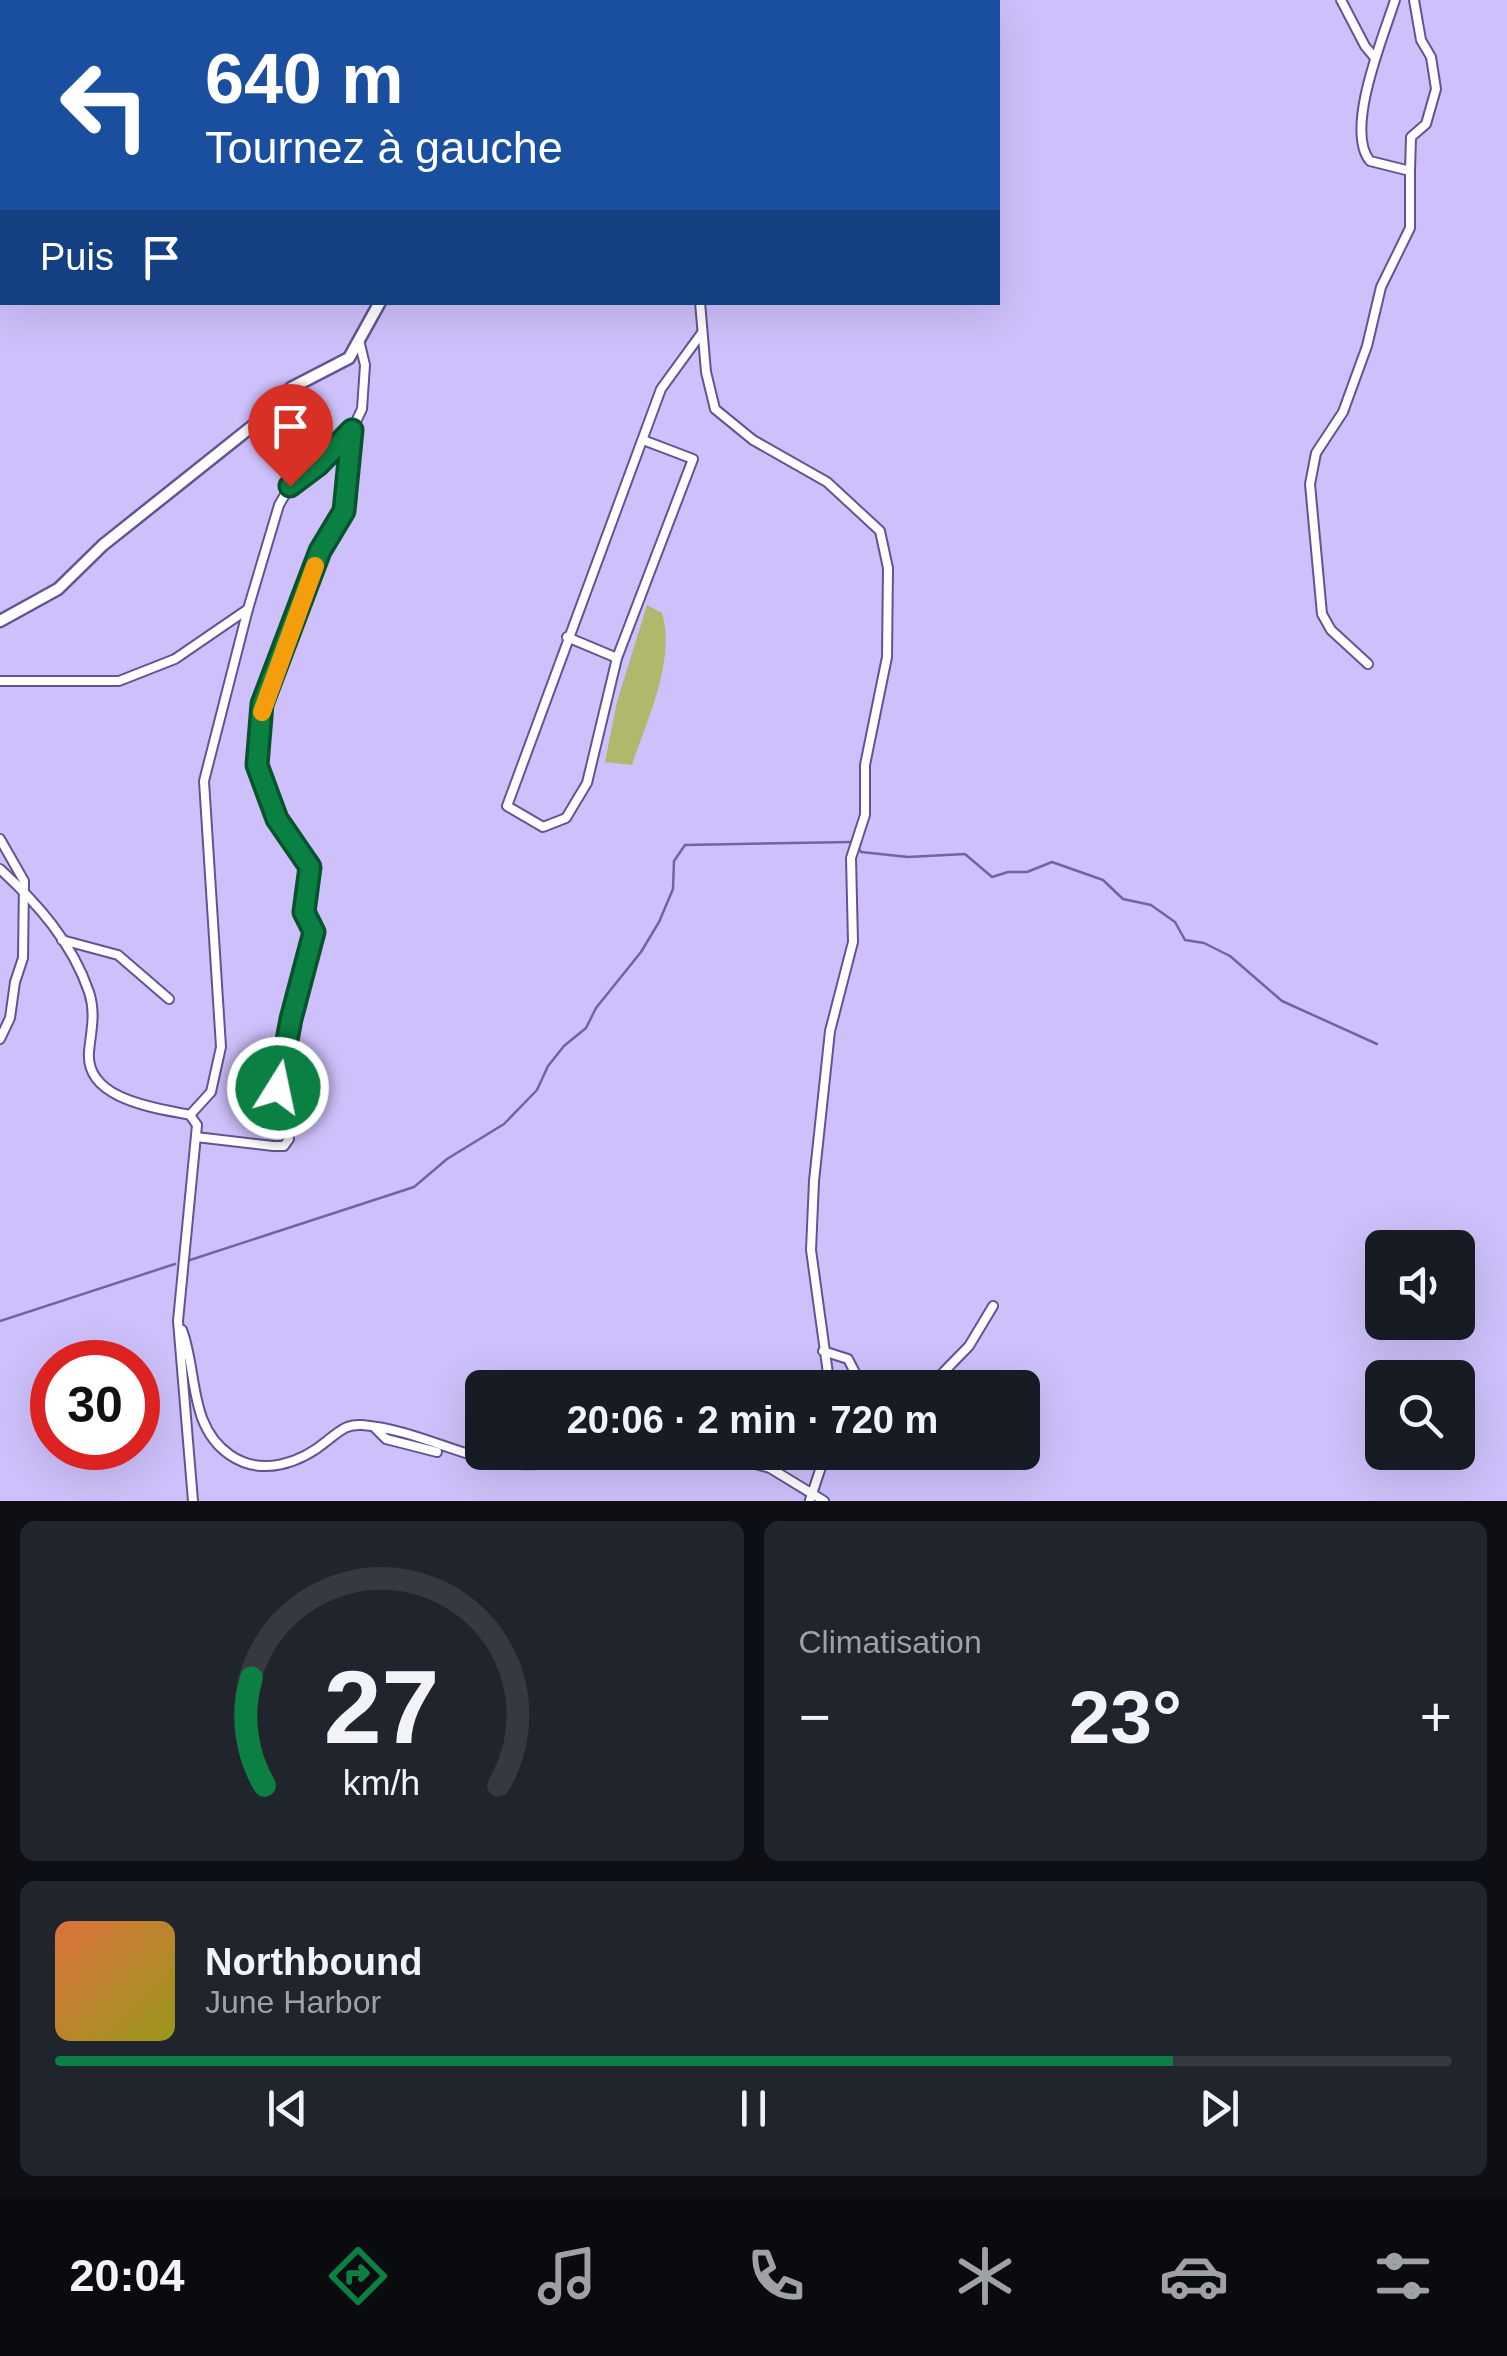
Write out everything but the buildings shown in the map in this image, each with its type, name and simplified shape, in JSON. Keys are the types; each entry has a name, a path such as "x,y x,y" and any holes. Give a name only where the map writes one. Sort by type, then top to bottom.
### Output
{"street":[{"path":"1341,0 1375,58"},
{"path":"1395,0 1367,88 1361,144 1370,161 1410,171"},
{"path":"1368,664 1331,630 1322,614 1310,484 1316,453 1343,412 1368,346 1380,287 1410,228 1412,137 1426,124 1436,89 1414,0"},
{"path":"0,621 58,589 103,545 260,420 291,388 349,358 378,305"},
{"path":"700,305 714,409 753,440 827,482 880,530 888,568 887,657 865,765 865,816 851,858 853,942 830,1030 814,1182 811,1250 827,1370"},
{"path":"643,440 694,459 616,658 587,783 566,818 544,826 506,806 660,389 701,334"},
{"path":"190,1115 211,1092 222,1047 204,781 278,505 290,486 318,465 352,430 362,409 364,365 360,340"},
{"path":"196,1137 273,1146 284,1146 289,1140 278,1088 314,932 304,912 310,867 277,819 257,765 262,704 320,551 344,511 352,430"},
{"path":"0,681 119,681 176,660 248,609"},
{"path":"567,637 616,658"},
{"path":"0,839 24,881 23,958 10,1018 0,1039"},
{"path":"0,869 46,915 88,990 94,1014 89,1064 96,1078 126,1099 190,1115 197,1125 178,1321 193,1501"},
{"path":"62,940 118,956 170,998"},
{"path":"946,1370 969,1346 992,1306"},
{"path":"178,1321 190,1357 197,1409 210,1436 228,1454 252,1467 286,1465 327,1441 338,1429 356,1425 404,1432 431,1444 465,1451"},
{"path":"823,1351 848,1359 854,1370"},
{"path":"374,1427 386,1439 437,1452"},
{"path":"773,1470 811,1499 824,1501"},
{"path":"811,1499 820,1470"}],"green space":[{"path":"647,605 662,613 665,631 658,690 632,765 605,762 617,702"}],"waterway":[{"path":"187,1261 414,1187 447,1159 504,1124 537,1090 548,1066 586,1028 596,1008 641,952 673,889 674,861 685,845 851,842"},
{"path":"857,846 861,852 908,857 965,854 992,877 1027,872 1052,862 1103,880 1123,899 1151,905 1175,922 1185,940 1204,943 1230,956 1282,1001 1377,1044"},
{"path":"0,1321 175,1264"}],"slow traffic":[{"path":"262,712 315,566"}],"route":[{"path":"278,1088 314,932 304,912 310,867 277,819 257,765 262,704 320,551 344,511 352,430 318,465 290,486"}]}
